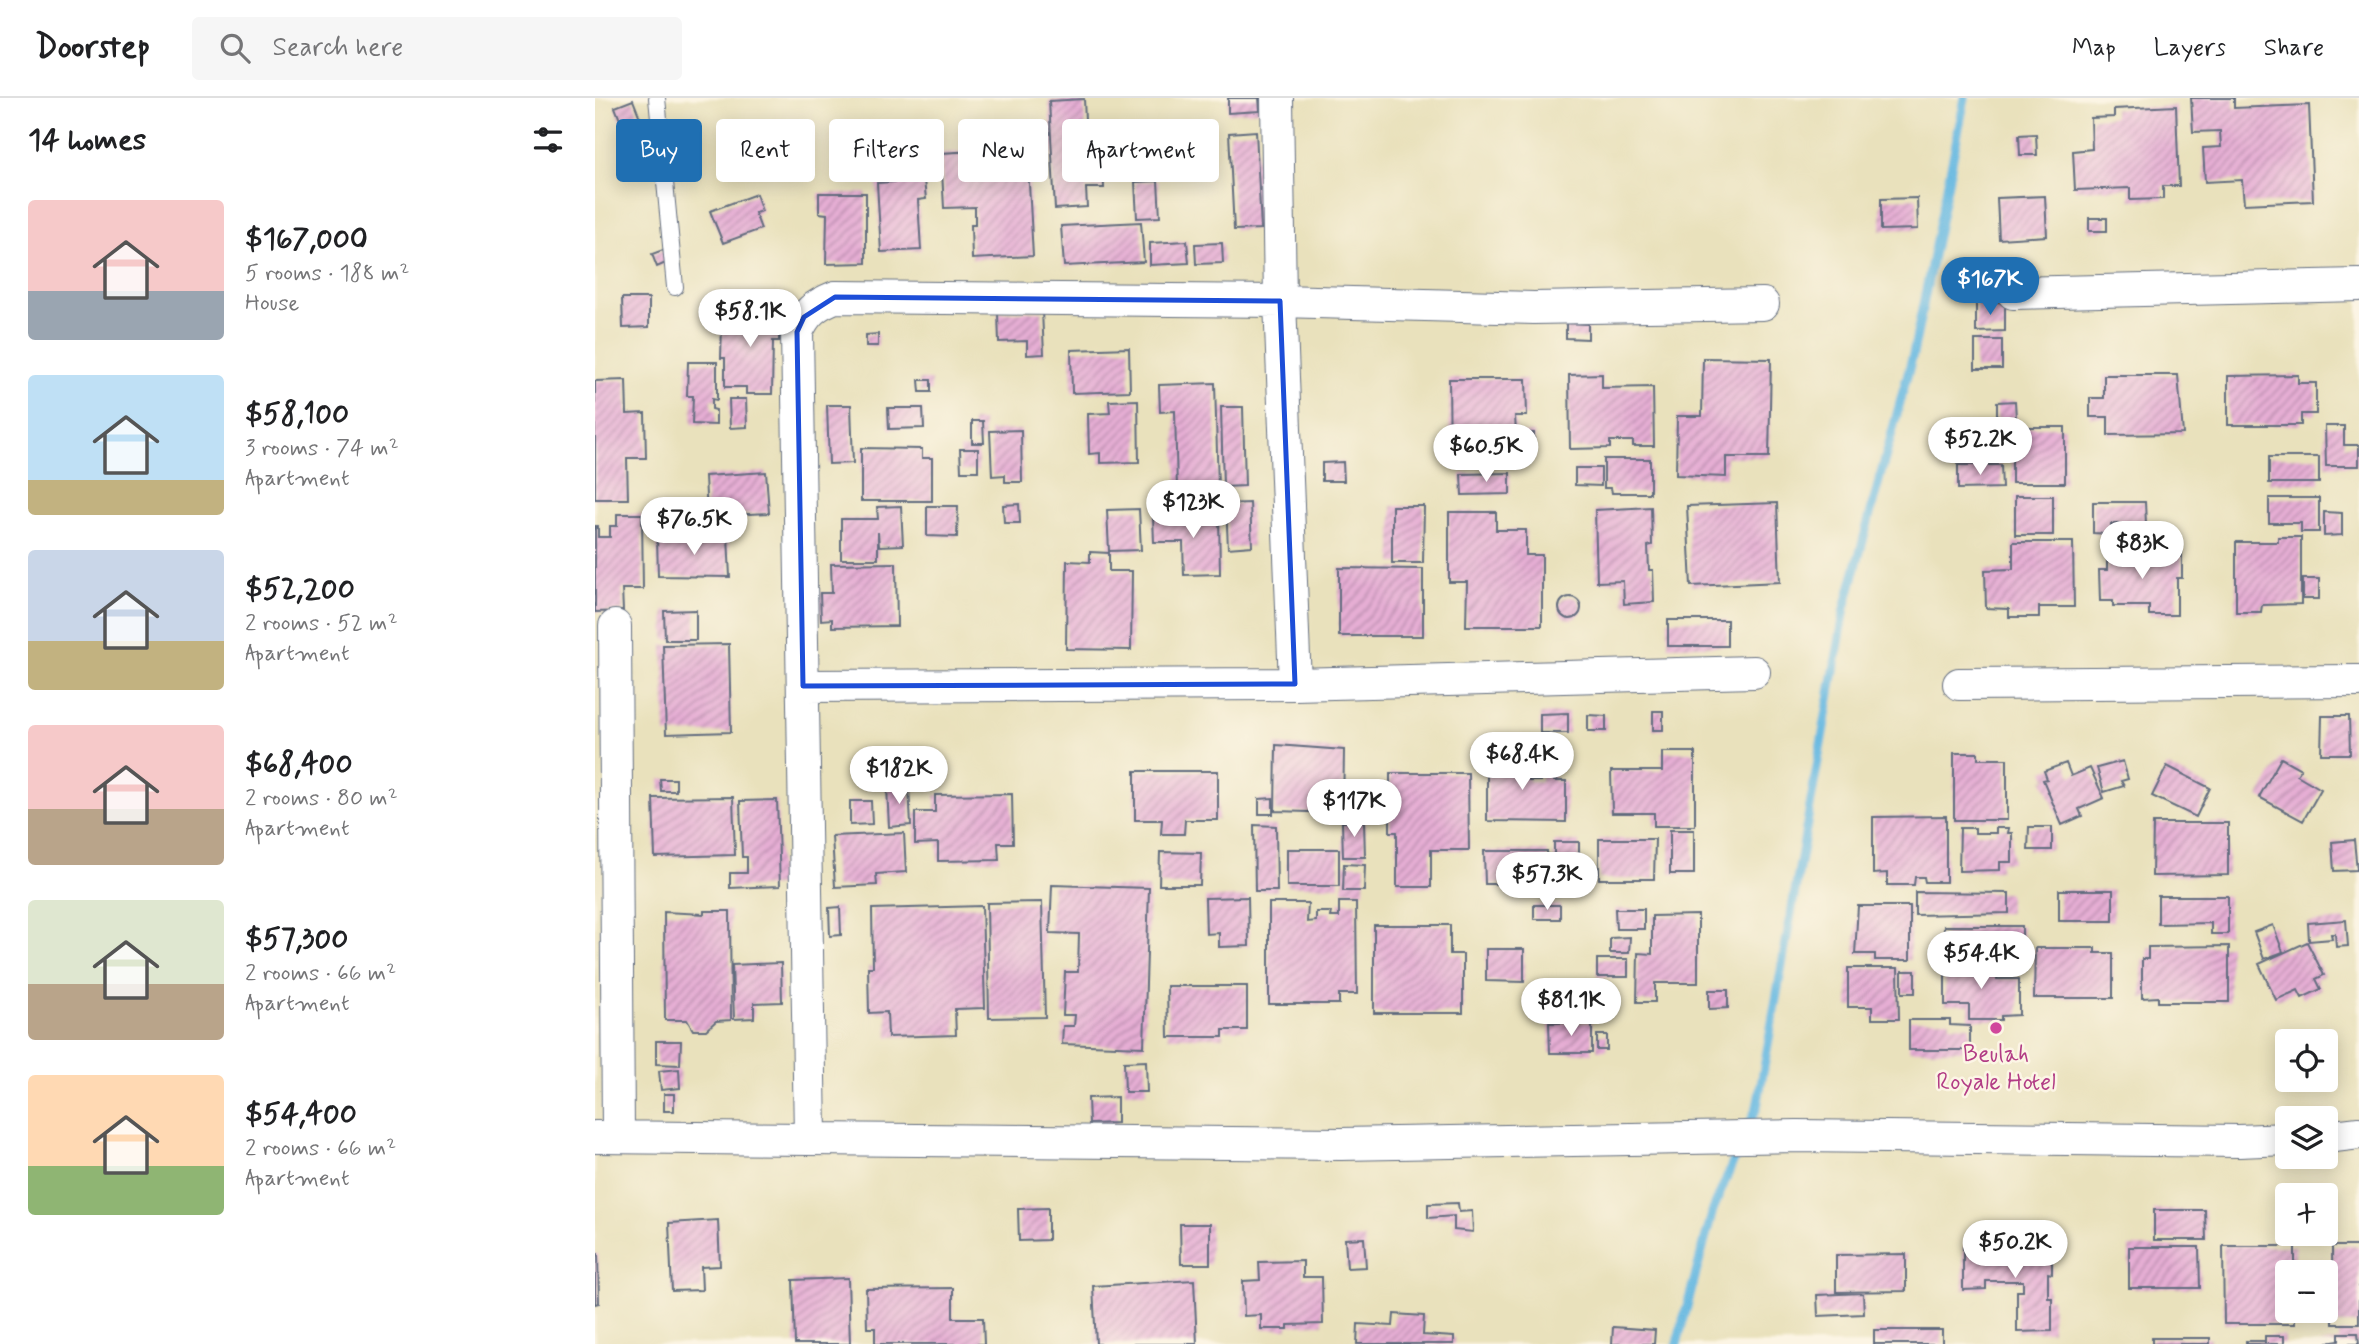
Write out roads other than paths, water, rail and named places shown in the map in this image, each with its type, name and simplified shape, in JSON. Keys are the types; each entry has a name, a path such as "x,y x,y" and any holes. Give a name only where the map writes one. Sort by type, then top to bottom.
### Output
{"street":[{"path":"1277,98 1280,300 1294,684"},
{"path":"2013,293 2359,285"},
{"path":"810,1137 797,332 804,317 815,305 835,297 1280,300 1534,308 1763,304"},
{"path":"615,626 607,1137 1341,1144 1742,1138 2275,1139"},
{"path":"803,686 1294,684 1754,673"},
{"path":"1959,684 2359,681"},
{"path":"2338,1135 2359,1133"}],"lane":[{"path":"657,98 675,287"}],"waterway":[{"path":"1747,1130 1757,1107 1845,608 1913,354 1965,98"},
{"path":"1677,1344 1713,1210 1741,1143"}],"place":[{"name":"Beulah Royale Hotel","path":"1996,1028"}]}
